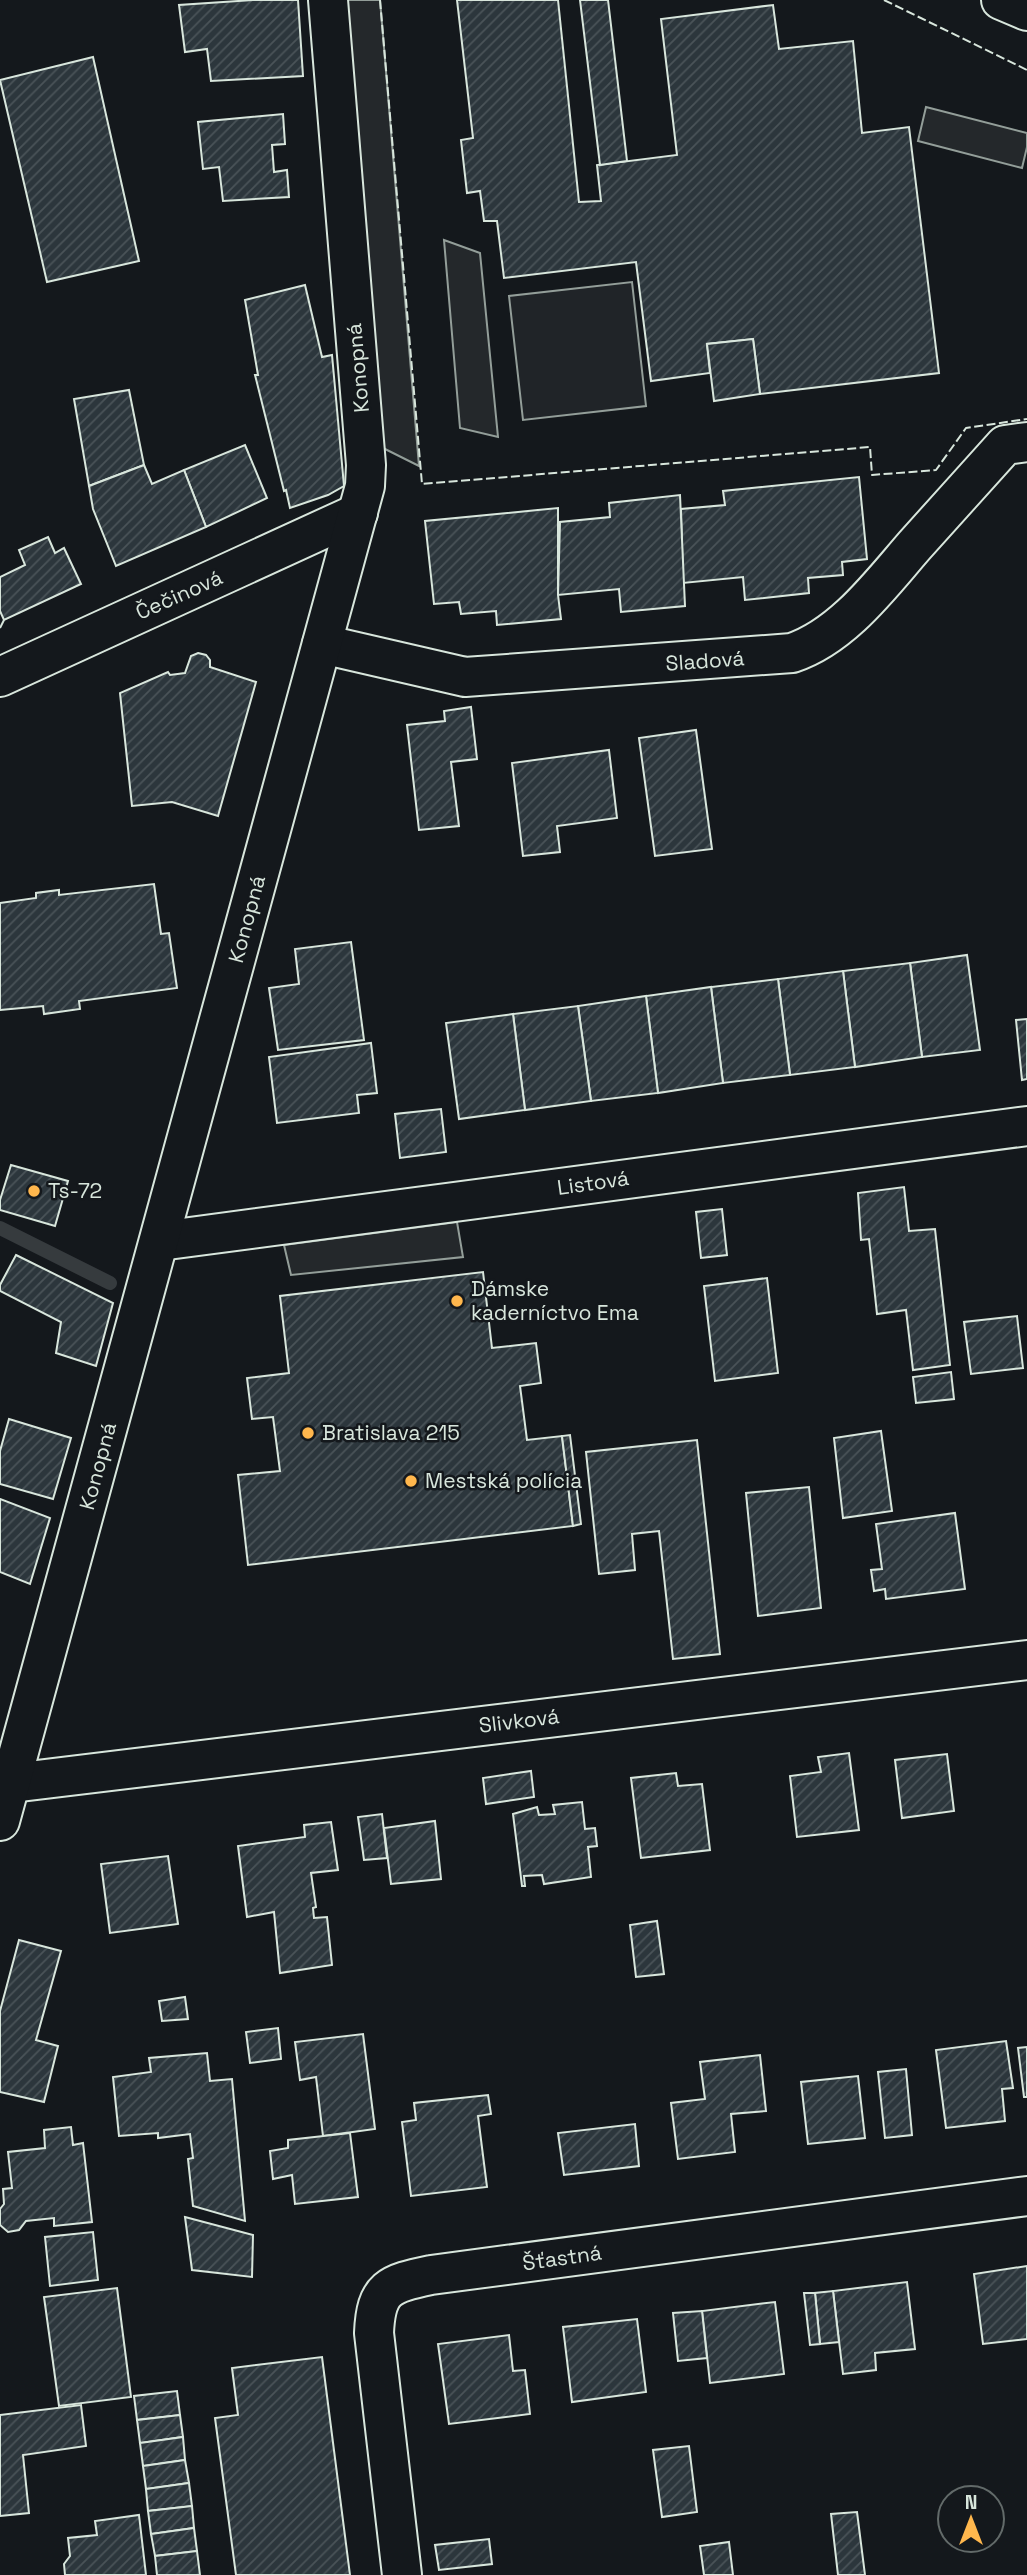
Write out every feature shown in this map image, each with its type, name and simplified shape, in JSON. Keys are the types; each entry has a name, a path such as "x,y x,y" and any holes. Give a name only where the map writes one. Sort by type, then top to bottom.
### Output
{"street":[{"name":"Konopná","path":"0,1821 365,486 366,466 328,0"},
{"path":"1001,0 1027,11"},
{"name":"Sladová","path":"322,644 465,677 758,658 792,653 814,644 842,624 1016,444"},
{"name":"Čečinová","path":"0,677 358,513"},
{"name":"Listová","path":"160,1241 1027,1126"},
{"name":"Slivková","path":"12,1783 1027,1660"},
{"name":"Šťastná","path":"402,2575 374,2333 375,2310 383,2292 403,2281 431,2275 1027,2196"}],"shaded area":[{"path":"344,0 380,0 419,466 383,448"},
{"path":"926,107 1027,133 1022,168 918,141"},
{"path":"444,240 480,253 498,437 460,428"},
{"path":"632,282 646,406 523,420 509,296"},
{"path":"457,1222 463,1257 291,1275 284,1245"}],"building":[{"path":"298,0 303,76 211,81 207,49 185,52 179,5"},
{"path":"457,0 558,0 579,202 601,201 597,165 677,155 661,19 773,5 779,49 853,41 862,133 909,127 939,373 760,394 753,339 707,344 710,373 651,381 636,262 504,278 497,221 484,221 480,191 467,193 461,140 473,138"},
{"path":"580,0 608,0 627,161 600,165"},
{"path":"93,57 139,261 47,282 0,80"},
{"path":"283,114 285,144 272,145 274,172 287,170 289,197 223,201 219,167 203,169 198,122"},
{"path":"305,285 322,357 332,355 344,486 328,495 290,508 255,375 258,375 245,300"},
{"path":"753,339 760,394 714,401 707,344"},
{"path":"129,390 144,465 89,486 74,399"},
{"path":"245,445 267,498 206,527 184,470"},
{"path":"144,465 152,484 184,470 206,527 116,566 93,509 89,486"},
{"path":"859,477 867,559 842,562 843,575 808,578 809,593 745,600 743,577 683,583 681,509 725,505 723,491"},
{"path":"680,495 685,606 621,612 619,589 558,595 560,522 610,517 609,503"},
{"path":"558,508 558,595 561,619 497,625 496,611 461,614 459,602 434,604 425,521"},
{"path":"48,537 55,553 64,548 81,584 4,620 0,611 0,577 25,565 19,550"},
{"path":"198,653 206,655 210,660 210,667 256,682 218,816 172,802 132,806 120,693 168,672 170,675 185,673 191,656"},
{"path":"471,707 477,759 451,762 459,826 419,830 407,725 445,721 444,711"},
{"path":"696,730 712,849 655,856 639,738"},
{"path":"609,750 617,818 557,826 560,852 523,856 512,763"},
{"path":"154,884 161,934 169,933 177,988 79,1001 80,1009 44,1014 43,1006 0,1010 0,903 36,898 36,893 59,890 59,895"},
{"path":"351,942 364,1040 278,1050 269,988 299,984 295,949"},
{"path":"967,955 980,1050 922,1057 910,963"},
{"path":"910,963 922,1057 855,1067 843,971"},
{"path":"843,971 855,1067 790,1075 778,979"},
{"path":"778,979 790,1075 723,1083 711,987"},
{"path":"711,987 723,1083 658,1093 646,996"},
{"path":"646,996 658,1093 591,1101 578,1006"},
{"path":"578,1006 591,1101 525,1110 513,1014"},
{"path":"513,1014 525,1110 459,1119 446,1023"},
{"path":"1027,1019 1027,1079 1022,1080 1016,1020"},
{"path":"371,1043 377,1093 357,1095 359,1113 277,1123 269,1057"},
{"path":"441,1109 446,1152 400,1158 395,1114"},
{"name":"Ts-72","path":"11,1165 68,1181 55,1226 0,1210 0,1200"},
{"path":"904,1187 909,1231 935,1229 950,1365 913,1370 906,1310 877,1314 869,1239 861,1240 858,1193"},
{"path":"722,1209 727,1255 701,1258 696,1212"},
{"path":"16,1255 113,1303 96,1366 56,1353 61,1322 0,1291 0,1285"},
{"path":"483,1272 492,1348 536,1343 541,1383 520,1386 527,1440 562,1436 573,1526 248,1565 238,1475 280,1471 273,1417 252,1419 247,1378 289,1373 280,1296"},
{"path":"767,1278 778,1373 715,1381 704,1286"},
{"path":"1017,1316 1023,1368 971,1374 964,1322"},
{"path":"951,1372 954,1399 916,1403 913,1377"},
{"path":"9,1419 71,1438 53,1499 0,1484 0,1451"},
{"path":"881,1431 892,1511 843,1518 834,1438"},
{"path":"570,1435 581,1524 573,1526 562,1436"},
{"path":"697,1440 720,1654 673,1659 659,1531 632,1534 635,1570 599,1574 586,1452"},
{"path":"809,1487 821,1608 758,1616 746,1493"},
{"path":"0,1499 50,1518 30,1584 0,1572"},
{"path":"955,1513 965,1589 886,1599 885,1589 874,1591 871,1570 882,1569 876,1524"},
{"path":"849,1753 859,1830 797,1837 790,1776 821,1772 818,1757"},
{"path":"947,1754 954,1811 902,1818 895,1760"},
{"path":"531,1771 534,1797 486,1804 483,1778"},
{"path":"676,1773 678,1786 702,1784 710,1850 641,1858 631,1778"},
{"path":"582,1802 585,1829 595,1828 597,1846 588,1847 591,1877 544,1884 542,1875 524,1876 525,1886 522,1886 513,1814 537,1807 539,1815 555,1814 553,1805"},
{"path":"382,1814 387,1858 364,1860 358,1817"},
{"path":"435,1821 441,1879 391,1884 384,1828"},
{"path":"331,1822 338,1870 311,1873 316,1907 313,1908 314,1918 327,1917 332,1965 280,1973 274,1912 247,1917 238,1846 305,1837 304,1825"},
{"path":"168,1856 178,1924 110,1933 101,1864"},
{"path":"657,1921 664,1974 636,1977 630,1925"},
{"path":"19,1940 61,1951 36,2040 58,2046 44,2102 0,2092 0,2011"},
{"path":"185,1997 188,2019 162,2021 159,2001"},
{"path":"278,2028 281,2059 250,2063 246,2032"},
{"path":"363,2034 375,2129 323,2136 316,2077 300,2080 295,2042"},
{"path":"1006,2041 1013,2088 1002,2089 1005,2121 946,2128 936,2050"},
{"path":"1027,2047 1027,2097 1024,2097 1018,2048"},
{"path":"207,2053 210,2081 232,2079 245,2221 193,2206 188,2159 193,2158 190,2134 158,2138 158,2133 119,2136 113,2077 151,2072 149,2058"},
{"path":"760,2055 766,2111 731,2114 735,2152 678,2159 671,2103 705,2099 700,2062"},
{"path":"906,2069 912,2135 885,2138 878,2072"},
{"path":"858,2076 865,2138 808,2144 801,2082"},
{"path":"488,2095 491,2114 478,2116 487,2187 411,2196 402,2122 416,2120 414,2103"},
{"path":"635,2124 639,2166 564,2175 558,2133"},
{"path":"71,2127 73,2145 83,2143 92,2222 54,2226 54,2218 26,2221 19,2230 8,2232 0,2225 0,2209 4,2204 3,2189 12,2188 8,2152 45,2148 44,2130"},
{"path":"350,2133 358,2197 295,2204 292,2175 273,2179 270,2151 288,2148 288,2140"},
{"path":"185,2217 253,2235 252,2277 192,2270"},
{"path":"93,2232 98,2280 50,2286 45,2237"},
{"path":"1027,2266 1027,2339 983,2344 974,2274"},
{"path":"907,2282 915,2349 875,2353 876,2370 843,2374 833,2291"},
{"path":"117,2288 131,2397 59,2406 44,2297"},
{"path":"833,2291 839,2342 820,2344 815,2293"},
{"path":"804,2293 815,2293 820,2344 810,2345"},
{"path":"775,2302 784,2374 710,2383 702,2311"},
{"path":"702,2311 707,2358 678,2361 673,2313"},
{"path":"637,2319 646,2392 572,2402 563,2327"},
{"path":"509,2335 513,2371 525,2370 530,2414 449,2424 438,2344"},
{"path":"322,2357 350,2575 236,2575 215,2418 238,2415 232,2368"},
{"path":"177,2391 180,2415 137,2420 134,2396"},
{"path":"81,2405 86,2446 23,2455 29,2513 0,2516 0,2415"},
{"path":"180,2415 183,2437 140,2443 137,2420"},
{"path":"183,2437 185,2460 143,2466 140,2443"},
{"path":"689,2446 697,2512 662,2517 653,2450"},
{"path":"185,2460 189,2483 146,2489 143,2466"},
{"path":"189,2483 192,2506 148,2511 146,2489"},
{"path":"192,2506 194,2528 151,2534 148,2511"},
{"path":"857,2512 865,2575 838,2575 831,2514"},
{"path":"139,2515 146,2575 65,2575 64,2564 70,2556 68,2538 97,2535 95,2521"},
{"path":"194,2528 197,2551 155,2556 151,2534"},
{"path":"489,2539 492,2564 439,2570 435,2545"},
{"path":"729,2542 733,2575 704,2575 700,2546"},
{"path":"197,2551 200,2575 157,2575 155,2556"}],"waterway":[{"path":"0,1228 110,1283"}],"fence":[{"path":"380,0 422,484 870,447 872,475 936,470 966,428 1027,419"},
{"path":"884,0 1027,70"},
{"path":"0,628 4,620"}],"place":[{"name":"Ts-72","path":"34,1191"},
{"name":"Dámske kaderníctvo Ema","path":"457,1301"},
{"name":"Bratislava 215","path":"308,1433"},
{"name":"Mestská polícia","path":"411,1481"}]}
